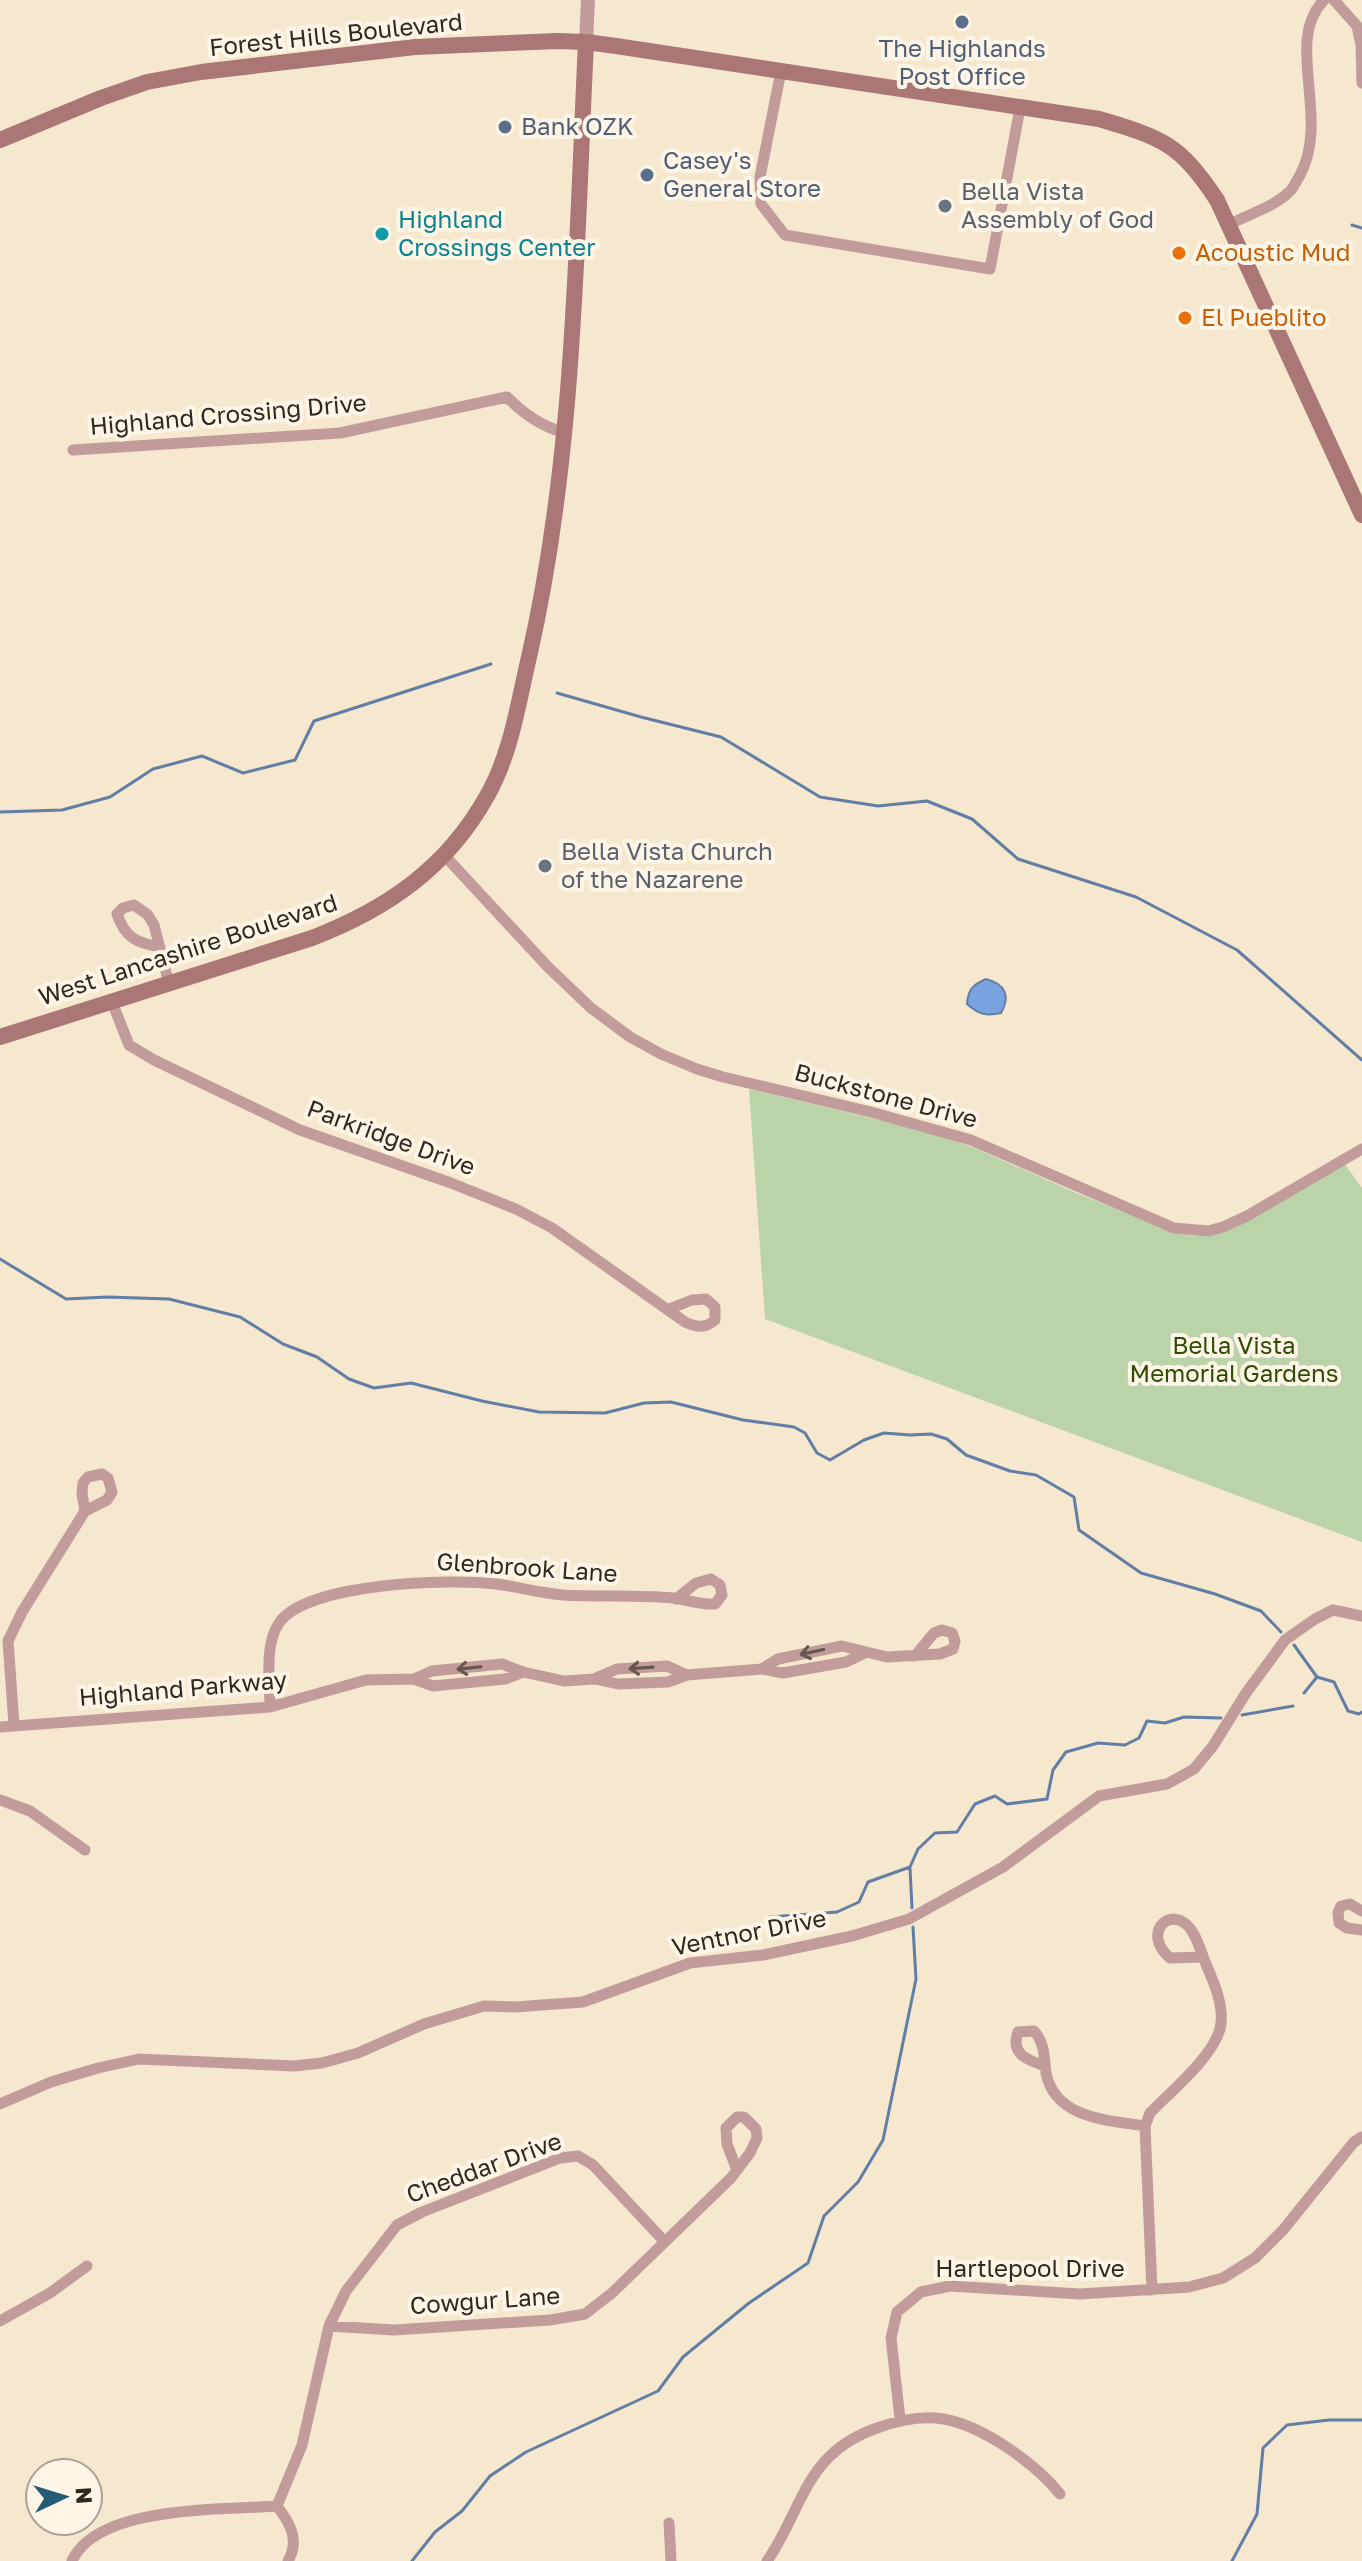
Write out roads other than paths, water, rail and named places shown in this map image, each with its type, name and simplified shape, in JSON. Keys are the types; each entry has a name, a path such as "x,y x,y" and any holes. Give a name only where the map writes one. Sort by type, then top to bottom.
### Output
{"main road":[{"name":"Forest Hills Boulevard","path":"0,140 147,82 201,72 398,49 586,42 1099,119 1147,133 1174,147 1197,170 1217,200 1362,515"},
{"name":"West Lancashire Boulevard","path":"0,1037 351,923 394,899 445,856 486,799 503,764 537,620 556,501 571,367 586,42"}],"street":[{"path":"586,42 588,0"},
{"path":"1230,224 1267,207 1291,191 1304,167 1311,149 1312,130 1307,28 1315,9 1324,0"},
{"path":"1334,0 1357,26 1362,83"},
{"path":"781,71 760,177 761,204 785,235 990,269 1020,108"},
{"name":"Highland Crossing Drive","path":"73,450 340,433 507,397 541,425 564,433"},
{"name":"Buckstone Drive","path":"445,856 548,967 591,1008 630,1037 661,1054 723,1077 871,1112 971,1140 1174,1228 1208,1231 1223,1227 1362,1149"},
{"path":"160,947 169,984"},
{"name":"Parkridge Drive","path":"112,1002 129,1045 154,1060 300,1130 516,1209 552,1228 669,1309"},
{"path":"14,1725 8,1641 22,1612 85,1511"},
{"name":"Glenbrook Lane","path":"270,1707 270,1646 278,1624 292,1610 350,1589 416,1584 494,1584 559,1595 676,1599"},
{"name":"Ventnor Drive","path":"0,2104 51,2082 139,2059 294,2066 322,2063 358,2053 424,2024 484,2006 583,2002 690,1963 763,1955 852,1936 909,1919 1003,1867 1099,1796 1167,1784 1194,1769 1285,1640 1333,1610 1362,1616"},
{"name":"Highland Parkway","path":"0,1727 270,1707 366,1680 414,1679 432,1671 502,1664 564,1681 595,1679 618,1684 668,1682 687,1675 762,1669 783,1673 846,1662 865,1653 887,1657 915,1656"},
{"path":"0,1800 30,1811 85,1850"},
{"path":"1362,1911 1350,1904 1341,1906 1338,1913 1339,1923 1347,1928 1362,1930"},
{"path":"1152,2290 1145,2126 1150,2113 1212,2047 1222,2024 1219,2000 1203,1957"},
{"path":"1045,2066 1049,2088 1068,2107 1085,2116 1145,2126"},
{"name":"Hartlepool Drive","path":"900,2419 891,2338 897,2312 921,2292 950,2286 1080,2294 1189,2287 1223,2278 1255,2258 1283,2230 1354,2142 1362,2137"},
{"name":"Cheddar Drive","path":"277,2506 302,2445 329,2326 346,2291 397,2225 422,2212 560,2158 578,2156 593,2165 664,2241"},
{"path":"664,2241 737,2170"},
{"name":"Cowgur Lane","path":"329,2326 394,2330 550,2320 585,2314 612,2293 664,2241"},
{"path":"0,2321 50,2293 87,2266"},
{"path":"767,2561 781,2542 812,2477 830,2455 857,2436 900,2419 937,2418 965,2422 1042,2472 1060,2494"},
{"path":"72,2561 83,2543 121,2524 156,2516 277,2506 291,2525 294,2539 288,2561"},
{"path":"669,2523 671,2561"}],"water":[{"path":"986,979 1002,987 1006,996 1001,1013 983,1014 967,1004 972,988"}],"waterway":[{"path":"1352,225 1362,228"},
{"path":"0,812 62,810 110,797 153,769 202,756 243,773 295,760 314,721 491,664"},
{"path":"557,693 721,737 820,797 878,806 927,801 972,819 1018,859 1136,897 1237,950 1362,1060"},
{"path":"0,1259 66,1299 169,1299 240,1317 283,1344 317,1357 349,1379 374,1388 411,1383 539,1412 605,1413 644,1403 671,1402 743,1420 794,1427 805,1433 817,1453 830,1460 864,1440 884,1433 931,1434 947,1439 966,1455 1010,1471 1036,1475 1074,1497 1079,1530 1141,1573 1261,1611 1281,1632"},
{"path":"1294,1645 1317,1677 1334,1682 1348,1711 1362,1712"},
{"path":"1304,1693 1317,1677"},
{"path":"1242,1715 1293,1706"},
{"path":"770,1917 837,1912 859,1902 868,1882 910,1867 918,1849 935,1833 957,1832 975,1804 995,1796 1007,1804 1047,1799 1053,1770 1066,1752 1098,1743 1125,1745 1139,1738 1147,1721 1165,1723 1184,1717 1221,1718"},
{"path":"910,1868 912,1908"},
{"path":"412,2561 435,2532 462,2511 490,2476 526,2452 658,2391 683,2357 749,2303 808,2263 824,2216 858,2182 883,2140 916,1979 913,1927"},
{"path":"1232,2561 1257,2514 1263,2448 1287,2425 1362,2420"}],"place":[{"name":"The Highlands Post Office","path":"962,22"},
{"name":"Bank OZK","path":"505,127"},
{"name":"Casey's General Store","path":"647,175"},
{"name":"Bella Vista Assembly of God","path":"945,206"},
{"name":"Highland Crossings Center","path":"382,234"},
{"name":"Acoustic Mud","path":"1179,253"},
{"name":"El Pueblito","path":"1185,318"},
{"name":"Bella Vista Church of the Nazarene","path":"545,866"}],"park label":[{"name":"Bella Vista Memorial Gardens","path":"1234,1360"}]}
